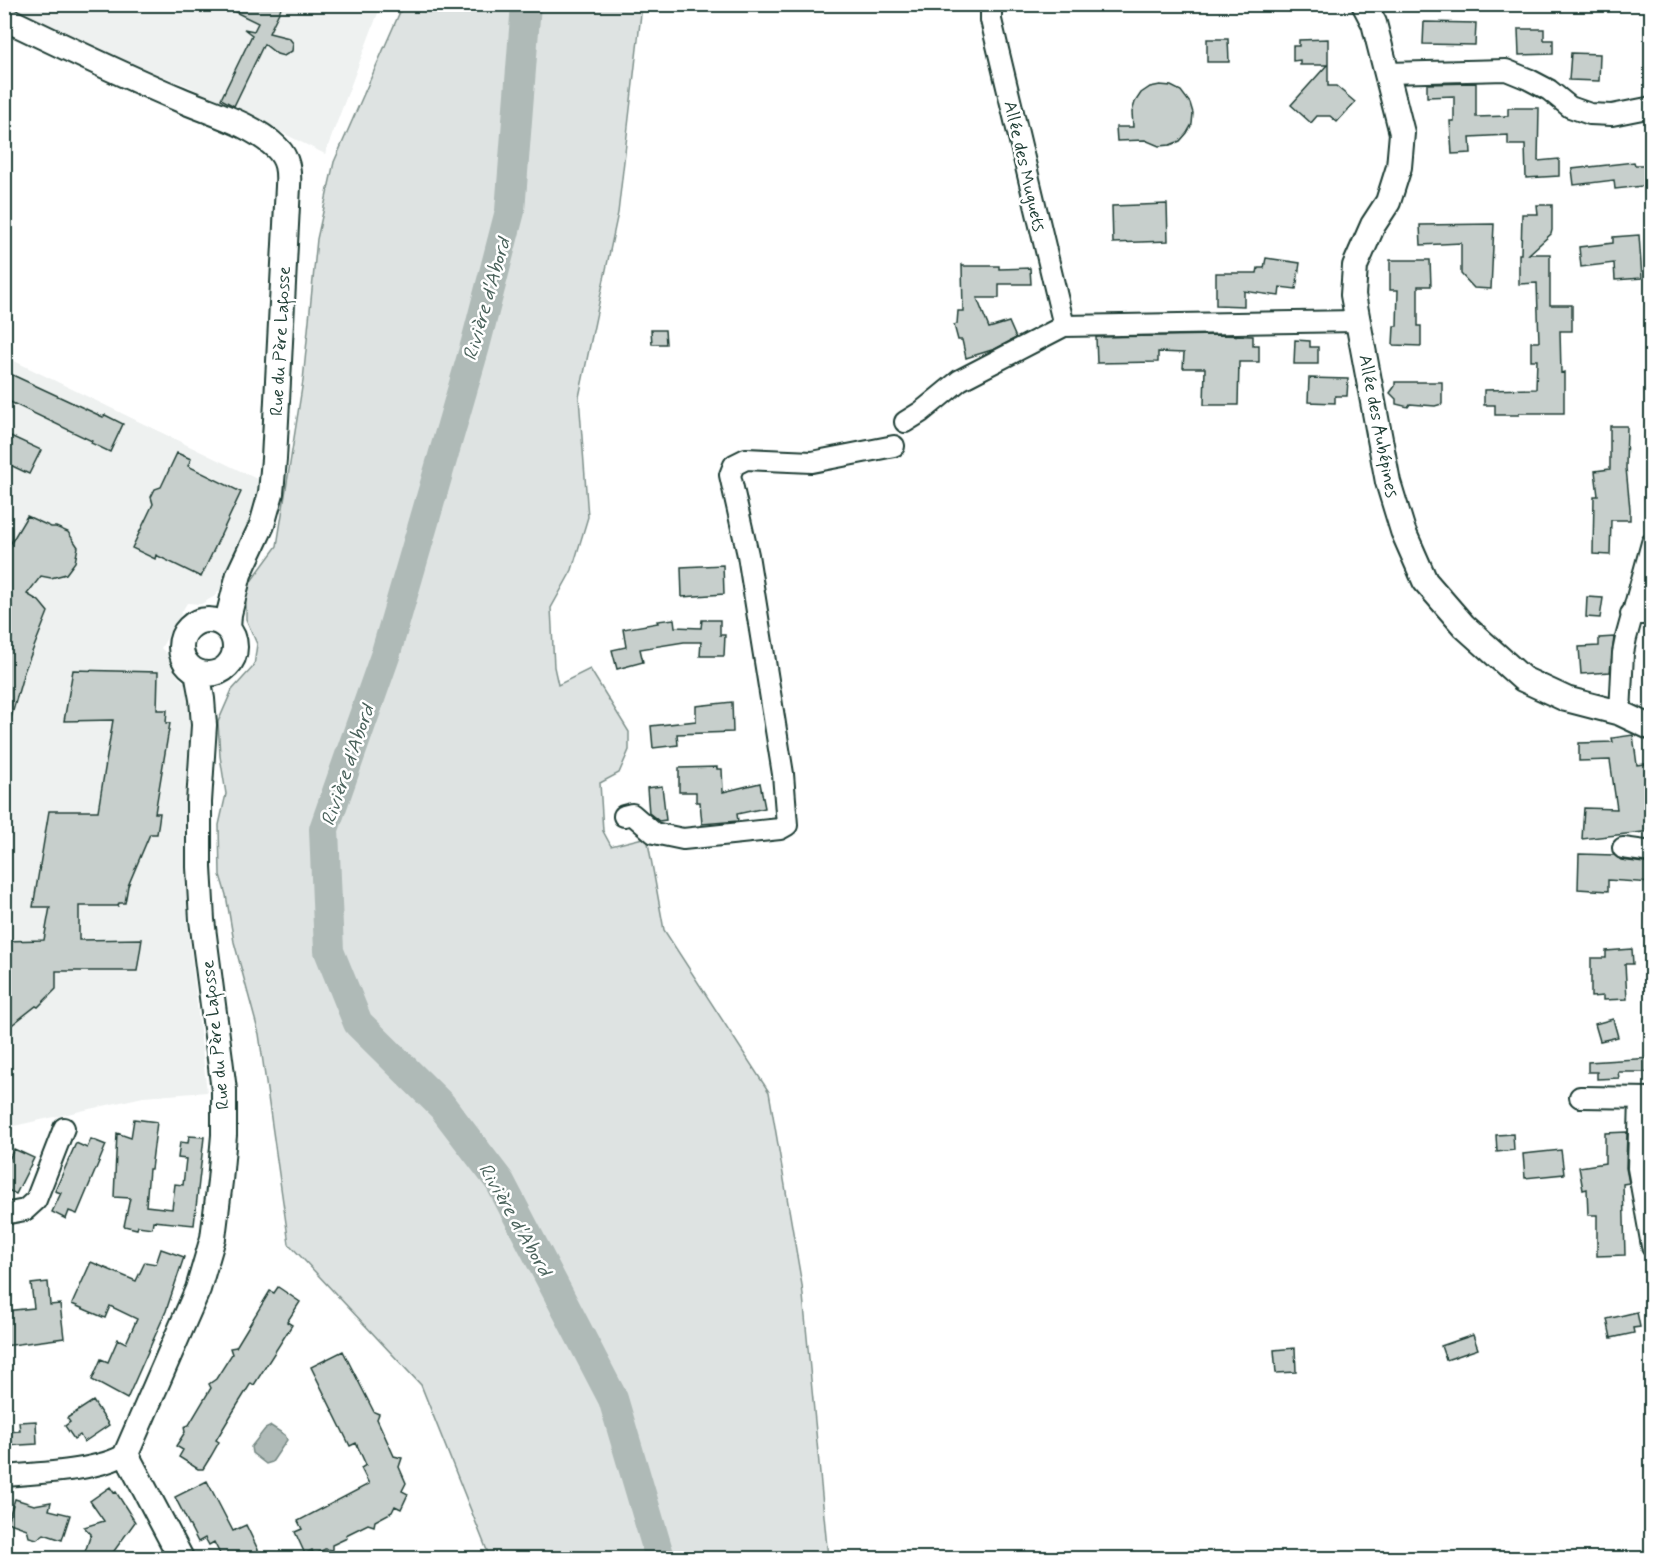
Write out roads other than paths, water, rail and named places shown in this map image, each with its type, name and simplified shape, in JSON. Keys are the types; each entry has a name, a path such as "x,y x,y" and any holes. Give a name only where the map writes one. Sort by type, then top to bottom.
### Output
{"street":[{"name":"Allée des Muguets","path":"991,4 991,20 1064,326"},
{"name":"Allée des Aubépines","path":"1364,4 1374,23 1402,133 1399,167 1388,202 1373,225 1355,266 1353,295 1388,482 1402,531 1425,581 1464,626 1522,679 1566,699 1620,713 1652,728"},
{"name":"Rue du Père Lafosse","path":"4,18 240,125 266,139 277,148 287,163 271,493 262,525 218,624"},
{"path":"1387,73 1506,70 1550,90 1569,107 1590,114 1612,115 1652,107"},
{"path":"905,422 960,380 1064,326 1358,321"},
{"path":"624,816 632,814 654,833 683,839 780,829 788,825 783,774 749,567 730,475 734,465 746,459 812,462 894,447"},
{"path":"1620,713 1623,653 1631,614 1652,543"},
{"path":"1631,614 1652,614"},
{"path":"193,624 218,624 233,636 235,652 232,660 209,672 184,660 180,652 185,631 193,624"},
{"name":"Rue du Père Lafosse","path":"126,1454 198,1289 213,1238 220,1181 224,1135 224,1090 204,931 199,867 199,802 204,725 202,699 209,672"},
{"path":"1623,848 1652,852"},
{"path":"1580,1097 1646,1098 1638,1168 1652,1246"},
{"path":"4,1214 25,1210 36,1200 64,1128"},
{"path":"4,1476 82,1467 115,1460 126,1454 181,1558"}],"waterway":[{"name":"Rivière d'Abord","path":"526,4 510,211 475,346 385,656 324,829 329,951 358,1023 442,1106 500,1182 613,1399 660,1558"}]}
